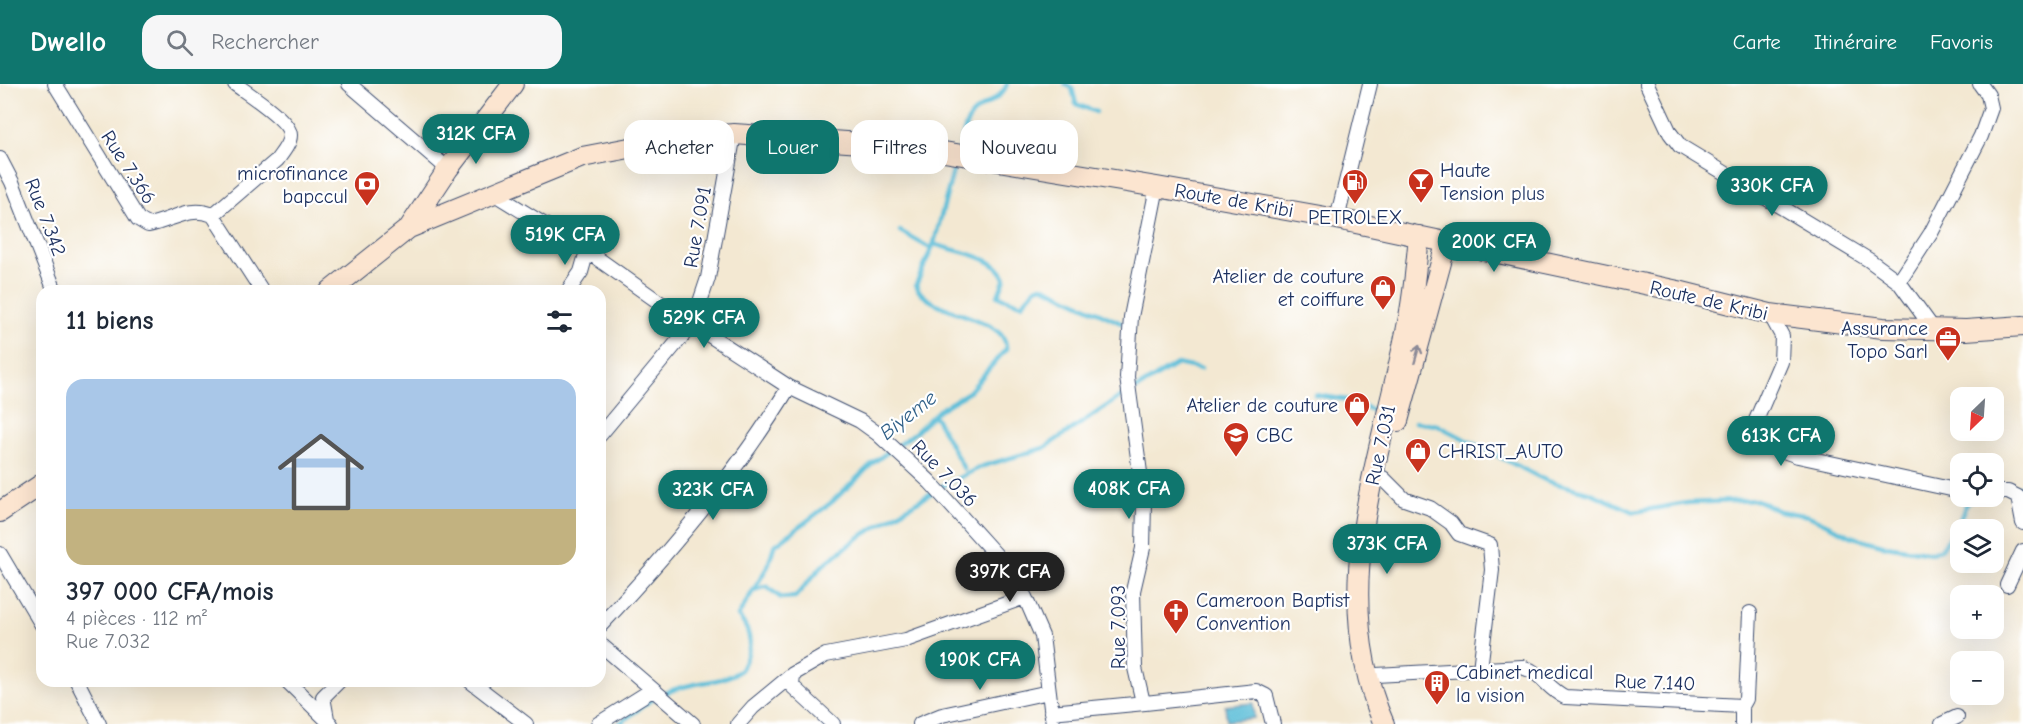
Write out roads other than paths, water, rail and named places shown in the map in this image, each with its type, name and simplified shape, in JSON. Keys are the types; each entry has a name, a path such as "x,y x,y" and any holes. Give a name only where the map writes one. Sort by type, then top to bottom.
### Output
{"main road":[{"path":"410,228 448,169 510,85"},
{"name":"Route de Kribi","path":"734,134 875,144 944,152 1158,187 1419,236 1446,244 1678,291 1770,314 1883,328 1934,330 2023,326"},
{"name":"Route de Kribi","path":"338,285 410,228 582,157 624,148"},
{"name":"Rue 7.031","path":"1398,724 1376,675 1369,638 1368,572 1408,322 1419,236"},
{"name":"Rue 7.031","path":"1384,724 1374,701 1364,665 1358,624 1358,558 1392,416 1446,244"},
{"path":"0,512 36,488"}],"street":[{"name":"Rue 7.366","path":"56,84 138,219 148,225 190,212 203,211 213,215"},
{"path":"235,84 287,124 290,135 286,149 277,160 213,215 258,285"},
{"path":"349,84 448,169"},
{"path":"1337,219 1370,84"},
{"path":"1647,84 1670,133 1680,146 1786,207 1899,282 1934,330"},
{"path":"1899,282 1935,227 1981,136 1991,108 1988,95 1980,84"},
{"name":"Rue 7.342","path":"0,159 12,182 53,285"},
{"name":"Rue 7.091","path":"606,428 693,323 708,278 727,174"},
{"name":"Rue 7.093","path":"1145,703 1135,668 1133,591 1143,548 1144,502 1127,377 1131,317 1158,187"},
{"name":"Rue 7.036","path":"493,193 587,251 789,387 860,421 930,482 996,555 1025,597 1042,636 1052,718"},
{"path":"572,285 581,272 587,251"},
{"path":"1770,314 1782,336 1781,362 1751,432 1754,441 1798,456 1950,489"},
{"path":"606,619 693,521 748,450 789,387"},
{"path":"1383,478 1404,499 1430,508 1451,523 1459,534 1490,545 1492,570 1480,669"},
{"path":"2004,492 2018,497 2023,523"},
{"path":"2007,585 2023,551"},
{"path":"0,554 36,615"},
{"path":"738,724 753,707 793,674 826,655 906,640 1025,597"},
{"path":"1742,724 1742,706 1746,699 1750,613"},
{"path":"606,649 693,724"},
{"name":"Rue 7.140","path":"1376,675 1522,667 1536,671 1557,693 1578,699 1742,706"},
{"path":"793,674 792,686 833,724"},
{"path":"80,687 99,724"},
{"path":"293,687 329,722"},
{"path":"329,722 323,697 333,687"},
{"path":"478,687 526,724"},
{"path":"598,724 652,690"},
{"path":"1052,718 1145,703 1256,691 1266,696 1273,724"},
{"path":"920,724 942,715 1049,692"},
{"path":"1942,724 1957,717"}],"water":[{"path":"1253,703 1254,718 1227,721 1225,706"}],"waterway":[{"name":"Biyeme","path":"969,120 977,111 1000,95 1007,84"},
{"path":"1065,84 1072,88 1076,104 1096,112"},
{"name":"Biyeme","path":"619,724 647,703 669,691 726,677 741,670 750,642 747,629 738,616 768,566 774,546 832,502 874,462 916,432 939,410 969,392 1006,349 1003,338 994,329 934,303 923,295 916,285 934,243 956,160"},
{"path":"900,231 930,248"},
{"path":"934,244 974,255 993,264 1005,278 998,296 1022,304 1036,288 1042,286 1121,323"},
{"path":"1136,389 1177,364 1201,369"},
{"path":"755,590 766,586 781,598 795,597 823,565 858,538 946,484 983,466 1044,448 1123,395"},
{"path":"1315,395 1354,401 1374,411"},
{"path":"936,418 964,469"},
{"path":"1415,422 1437,425 1547,481 1591,493 1634,512 1687,503 1757,500 1779,511 1809,516 1853,537 1886,546 1932,553 1941,549 1957,527 1965,507"},
{"path":"2011,489 2023,486"}],"place":[{"name":"Haute Tension plus","path":"1421,204"},
{"name":"PETROLEX","path":"1355,205"},
{"name":"microfinance bapccul","path":"367,207"},
{"name":"Atelier de couture et coiffure","path":"1383,311"},
{"name":"Assurance Topo Sarl","path":"1948,362"},
{"name":"Atelier de couture","path":"1357,428"},
{"name":"CBC","path":"1236,458"},
{"name":"CHRIST_AUTO","path":"1418,474"},
{"name":"Cameroon Baptist Convention","path":"1176,635"},
{"name":"Cabinet medical la vision","path":"1437,706"}]}
